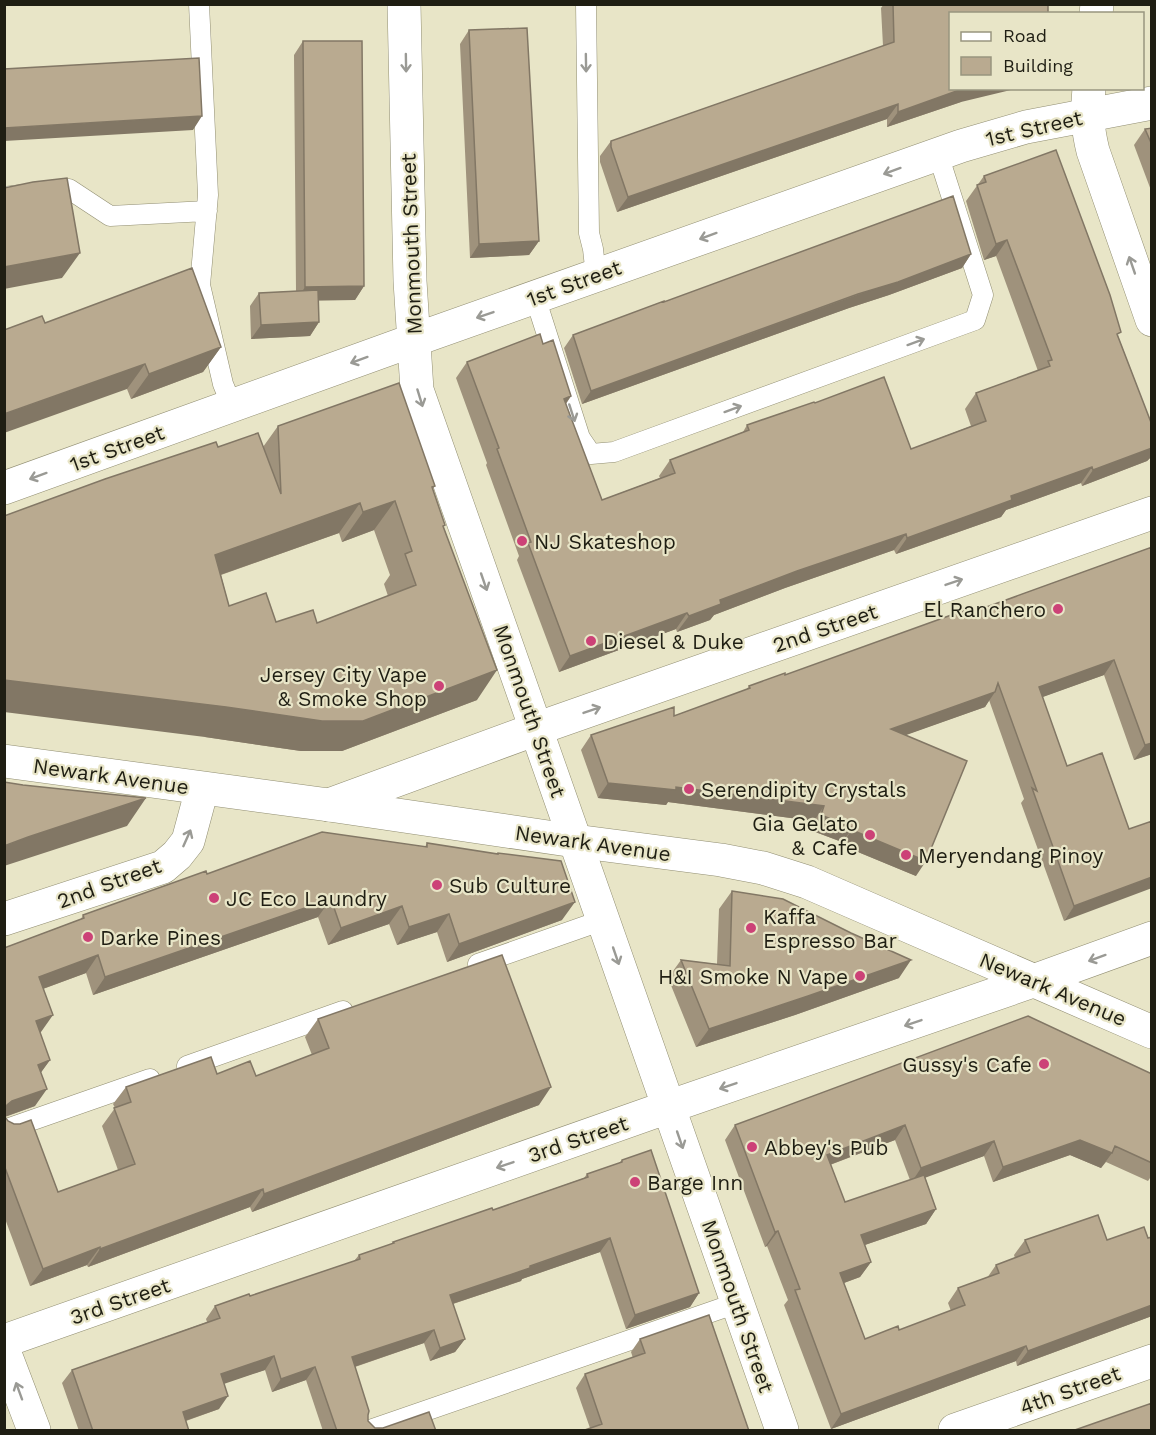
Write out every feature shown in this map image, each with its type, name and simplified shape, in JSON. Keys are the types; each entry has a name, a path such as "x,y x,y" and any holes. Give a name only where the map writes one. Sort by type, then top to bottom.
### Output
{"street":[{"name":"Monmouth Street","path":"404,4 410,281 417,390 782,1431"},
{"name":"1st Street","path":"4,488 938,154 1026,127 1088,102 1152,103"},
{"path":"1088,102 1088,129 1093,151 1152,320"},
{"name":"2nd Street","path":"329,805 536,729 1152,513"},
{"name":"Newark Avenue","path":"4,762 329,805 764,868 815,885 1152,1032"},
{"name":"2nd Street","path":"4,919 163,867 188,841 202,789"},
{"name":"3rd Street","path":"4,1341 1152,938"},
{"path":"4,1352 34,1431"},
{"name":"4th Street","path":"955,1431 1152,1361"}],"lane":[{"path":"199,4 208,195 200,285 223,384 232,406"},
{"path":"586,4 589,233 596,276"},
{"path":"535,297 580,438 591,454 614,452 975,320 983,295 938,154"},
{"path":"4,197 69,189 110,216 207,211"},
{"path":"463,969 603,920"},
{"path":"4,1130 362,1004"},
{"path":"370,1431 737,1303"}],"building":[{"path":"893,4 1048,4 1048,12 949,12 949,90 959,90 898,112 898,104 628,197 611,141 894,42"},
{"path":"527,28 539,241 479,244 469,30"},
{"path":"303,41 362,41 364,286 305,287"},
{"path":"199,58 202,116 4,128 4,69"},
{"path":"1152,128 1152,145 1145,129"},
{"path":"1056,150 1110,295 1121,332 1117,334 1152,425 1152,448 1093,470 1092,467 1011,496 1012,500 907,538 906,534 797,571 720,600 721,604 689,616 687,613 570,656 528,543 531,542 467,362 540,334 543,344 553,340 571,396 564,399 602,500 675,473 670,460 749,430 747,425 884,377 911,449 986,421 976,393 1050,366 1048,361 1052,360 1007,240 996,244 977,185 986,182 984,176"},
{"path":"67,178 80,253 4,267 4,188"},
{"path":"953,196 971,254 591,391 573,335"},
{"path":"192,268 221,347 149,374 145,364 4,414 4,330 42,316 45,323"},
{"path":"318,290 319,322 261,325 259,293"},
{"path":"399,383 435,486 432,487 445,525 443,526 497,670 363,721 322,721 4,680 4,516 216,442 218,447 258,433 281,494 278,426","holes":["395,501 412,551 405,554 416,585 317,623 313,610 276,622 266,593 229,606 215,555 360,503 363,512"]},
{"path":"1152,547 1152,743 1145,745 1114,660 1039,687 1067,766 1102,753 1129,829 1152,821 1152,877 1074,906 1032,788 1037,791 998,683 995,692 891,729 967,761 926,861 821,815 824,806 676,787 676,790 608,783 591,735 674,707 674,716 785,673 785,675 968,609 970,613"},
{"path":"4,782 23,785 146,798 4,846"},
{"path":"322,832 427,847 427,843 561,861 575,902 459,944 449,914 409,927 402,906 341,928 331,899 105,977 98,955 39,977 53,1015 36,1021 50,1060 38,1065 47,1089 12,1101 7,1105 5,1117 14,1124 31,1120 58,1192 135,1164 114,1108 131,1102 126,1087 211,1057 217,1074 250,1061 256,1076 329,1048 318,1019 502,955 551,1087 264,1194 263,1189 43,1269 4,1165 4,948 84,918 83,915 206,871 207,874"},
{"path":"732,891 783,899 911,960 709,1029 681,960 730,966"},
{"path":"1028,1016 1152,1074 1152,1163 1115,1146 1112,1153 1080,1140 1003,1167 994,1141 921,1168 905,1125 827,1155 845,1202 924,1175 936,1209 861,1235 871,1262 840,1273 865,1339 898,1326 899,1330 965,1305 958,1288 999,1273 996,1265 1030,1252 1025,1240 1098,1215 1107,1240 1144,1227 1148,1238 1152,1237 1152,1305 1028,1351 1026,1346 841,1414 795,1290 800,1289 778,1231 775,1232 735,1125"},
{"path":"651,1150 699,1293 635,1315 610,1238 450,1295 465,1339 440,1348 434,1330 352,1357 369,1411 368,1421 375,1428 383,1428 429,1412 436,1431 337,1431 315,1367 281,1379 274,1356 221,1374 228,1396 183,1412 189,1431 93,1431 72,1370 220,1318 215,1306 360,1259 359,1255 393,1242 588,1177 587,1174"},
{"path":"709,1315 749,1431 582,1431 602,1424 585,1374 645,1353 640,1339"},
{"path":"1152,1403 1152,1431 1072,1431"}],"place":[{"name":"NJ Skateshop","path":"522,541"},
{"name":"El Ranchero","path":"1058,609"},
{"name":"Diesel & Duke","path":"591,641"},
{"name":"Jersey City Vape & Smoke Shop","path":"439,686"},
{"name":"Serendipity Crystals","path":"689,789"},
{"name":"Gia Gelato & Cafe","path":"870,835"},
{"name":"Meryendang Pinoy","path":"906,855"},
{"name":"Sub Culture","path":"437,885"},
{"name":"JC Eco Laundry","path":"214,898"},
{"name":"Kaffa Espresso Bar","path":"751,928"},
{"name":"Darke Pines","path":"88,937"},
{"name":"H&I Smoke N Vape","path":"860,976"},
{"name":"Gussy's Cafe","path":"1044,1064"},
{"name":"Abbey's Pub","path":"752,1147"},
{"name":"Barge Inn","path":"635,1182"}]}
